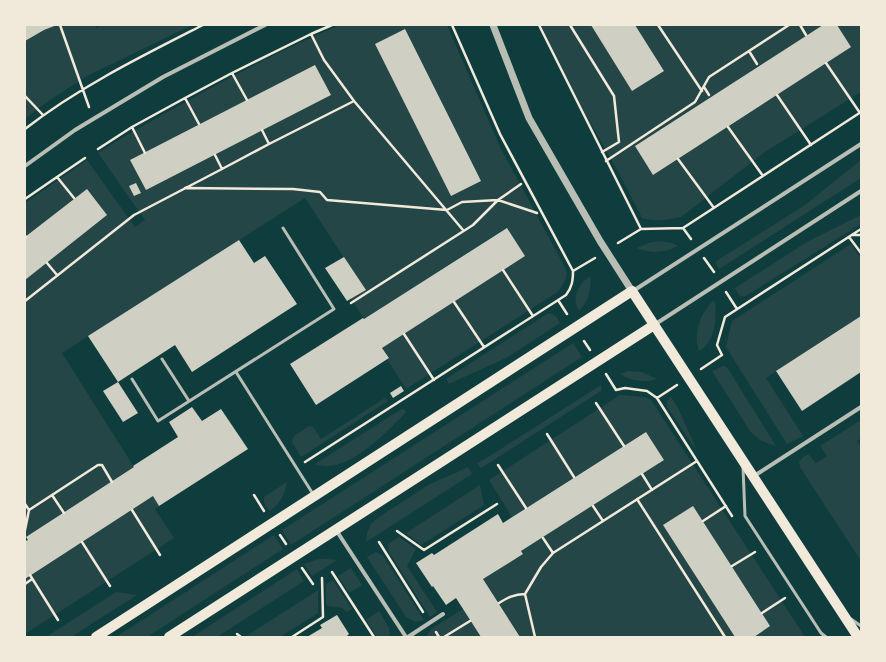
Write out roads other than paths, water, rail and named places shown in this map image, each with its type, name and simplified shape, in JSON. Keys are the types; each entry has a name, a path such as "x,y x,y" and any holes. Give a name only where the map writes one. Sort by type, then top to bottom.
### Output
{"main road":[{"path":"96,637 632,291 858,637"},
{"path":"169,637 654,325"}],"street":[{"path":"25,166 93,119 163,77 265,25"},
{"path":"492,25 529,118 600,241 632,291 861,144"},
{"path":"654,325 861,191"},
{"path":"753,477 861,407"},
{"path":"335,530 407,637 443,614"}],"lane":[{"path":"132,379 158,421 334,309 283,228"},
{"path":"162,359 189,401"},
{"path":"236,372 314,496"},
{"path":"743,461 746,516 821,633 826,637"},
{"path":"843,614 861,626"}]}
